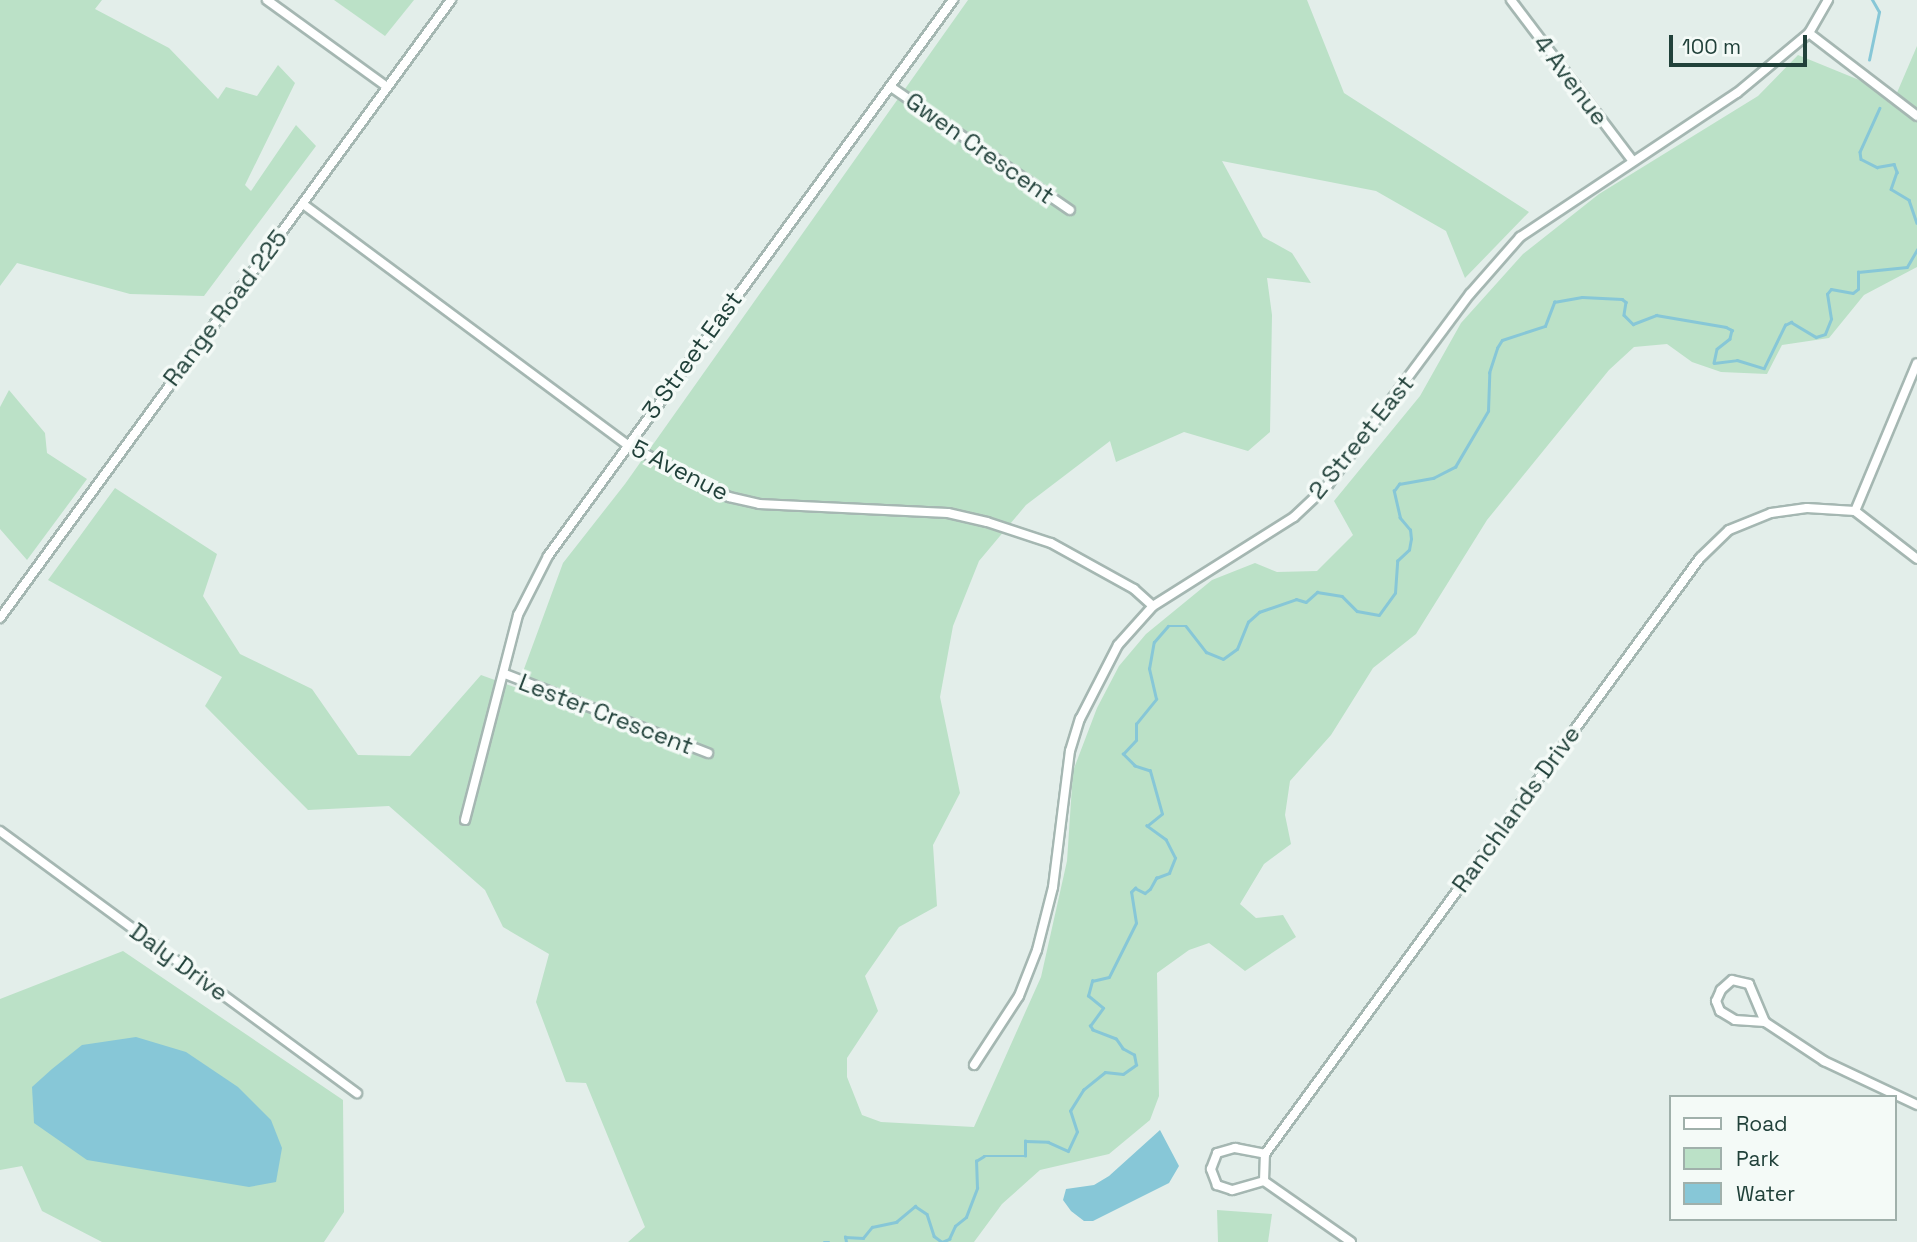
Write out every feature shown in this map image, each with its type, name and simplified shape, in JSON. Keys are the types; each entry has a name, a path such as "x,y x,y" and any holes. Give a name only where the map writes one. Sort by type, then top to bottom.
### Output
{"street":[{"path":"267,0 387,87"},
{"name":"Range Road 225","path":"0,618 451,0"},
{"name":"3 Street East","path":"465,820 526,597 561,534 953,0"},
{"name":"4 Avenue","path":"1511,0 1632,160"},
{"name":"2 Street East","path":"974,1065 1019,996 1037,950 1053,887 1070,751 1080,719 1118,645 1153,606 1294,517 1328,485 1371,432 1497,260 1537,223 1737,93 1808,33 1828,0"},
{"path":"1808,33 1917,116"},
{"name":"Gwen Crescent","path":"891,87 1070,210"},
{"name":"5 Avenue","path":"303,204 626,444 729,497 759,504 948,513 987,522 1051,543 1134,589 1153,606"},
{"path":"1917,363 1855,511 1917,559"},
{"name":"Ranchlands Drive","path":"1265,1154 1700,558 1729,530 1771,513 1807,508 1855,511"},
{"name":"Lester Crescent","path":"505,674 708,753"},
{"name":"Daly Drive","path":"0,831 357,1093"},
{"path":"1765,1022 1749,984 1732,980 1721,990 1716,1001 1720,1011 1735,1020 1765,1022 1824,1061 1896,1095"},
{"path":"1896,1095 1917,1105"},
{"path":"1235,1148 1265,1154 1264,1181 1232,1190 1217,1185 1211,1169 1217,1153 1235,1148"},
{"path":"1264,1181 1351,1242"}],"green space":[{"path":"0,0 102,0 95,9 169,48 218,99 226,87 257,96 278,65 295,83 245,185 251,191 296,125 316,146 204,296 130,294 17,263 0,286"},
{"path":"334,0 414,0 385,36"},
{"path":"968,0 1307,0 1344,93 1529,212 1465,278 1446,231 1376,191 1222,161 1263,237 1292,253 1311,283 1267,278 1272,315 1270,432 1248,451 1184,432 1116,462 1110,441 1026,505 979,561 953,626 940,697 960,793 933,845 937,906 899,927 865,976 878,1011 847,1058 847,1077 862,1115 881,1122 974,1127 1041,977 1067,861 1073,771 1097,708 1119,666 1146,634 1212,580 1255,563 1277,572 1317,571 1353,535 1334,501 1420,396 1461,323 1523,254 1599,194 1758,96 1798,55 1896,95 1917,46 1917,267 1864,295 1829,338 1782,345 1767,374 1721,372 1692,362 1667,344 1634,347 1609,370 1487,520 1416,634 1373,668 1331,735 1290,781 1285,815 1291,844 1264,864 1240,904 1256,918 1283,915 1296,937 1245,971 1209,943 1189,950 1157,973 1159,1096 1150,1120 1109,1154 1040,1170 1002,1204 974,1242 628,1242 645,1227 586,1083 566,1082 536,1002 549,954 503,927 485,890 389,806 308,810 205,706 222,677 48,580 115,488 217,554 203,596 240,654 312,689 358,755 410,756 481,675 517,688 563,563 625,484"},
{"path":"9,390 45,433 47,453 87,479 27,560 0,529 0,407"},
{"path":"123,951 343,1100 344,1212 324,1242 102,1242 42,1211 22,1166 0,1170 0,999"},
{"path":"1217,1210 1272,1214 1268,1242 1218,1242"}],"water":[{"path":"136,1037 186,1052 238,1087 271,1120 282,1148 276,1182 249,1187 87,1160 34,1123 32,1087 52,1069 82,1045"},
{"path":"1160,1130 1179,1166 1169,1183 1093,1221 1084,1221 1071,1211 1063,1200 1066,1189 1094,1185 1109,1176"}],"waterway":[{"path":"1869,60 1879,12 1872,0"},
{"path":"1880,108 1860,152 1861,159 1877,167 1894,164 1897,172 1891,189 1909,200 1917,223"},
{"path":"846,1242 845,1237 863,1238 872,1227 896,1222 915,1206 927,1214 934,1236 942,1242 949,1239 955,1226 966,1217 977,1188 976,1161 984,1156 1025,1156 1025,1141 1048,1142 1068,1151 1077,1132 1070,1111 1083,1090 1105,1072 1123,1074 1136,1065 1134,1055 1123,1049 1116,1039 1093,1030 1090,1026 1103,1008 1088,996 1092,981 1109,977 1136,923 1131,892 1135,888 1145,893 1156,878 1169,873 1175,858 1166,840 1147,826 1162,814 1150,771 1135,766 1123,754 1136,740 1136,724 1156,699 1149,669 1154,642 1168,626 1186,626 1206,652 1223,659 1237,649 1248,622 1259,612 1296,599 1306,602 1317,592 1342,596 1357,611 1379,615 1395,593 1397,561 1409,550 1411,539 1410,530 1400,518 1394,491 1399,484 1433,478 1455,467 1488,411 1489,373 1497,348 1502,340 1545,326 1554,302 1582,297 1622,299 1626,302 1624,315 1633,324 1656,315 1726,327 1732,330 1730,339 1717,349 1714,363 1737,360 1764,368 1785,325 1791,322 1816,337 1825,334 1831,319 1827,294 1831,289 1853,293 1858,289 1858,272 1907,267 1917,250"},
{"path":"824,1242 829,1242"}]}
